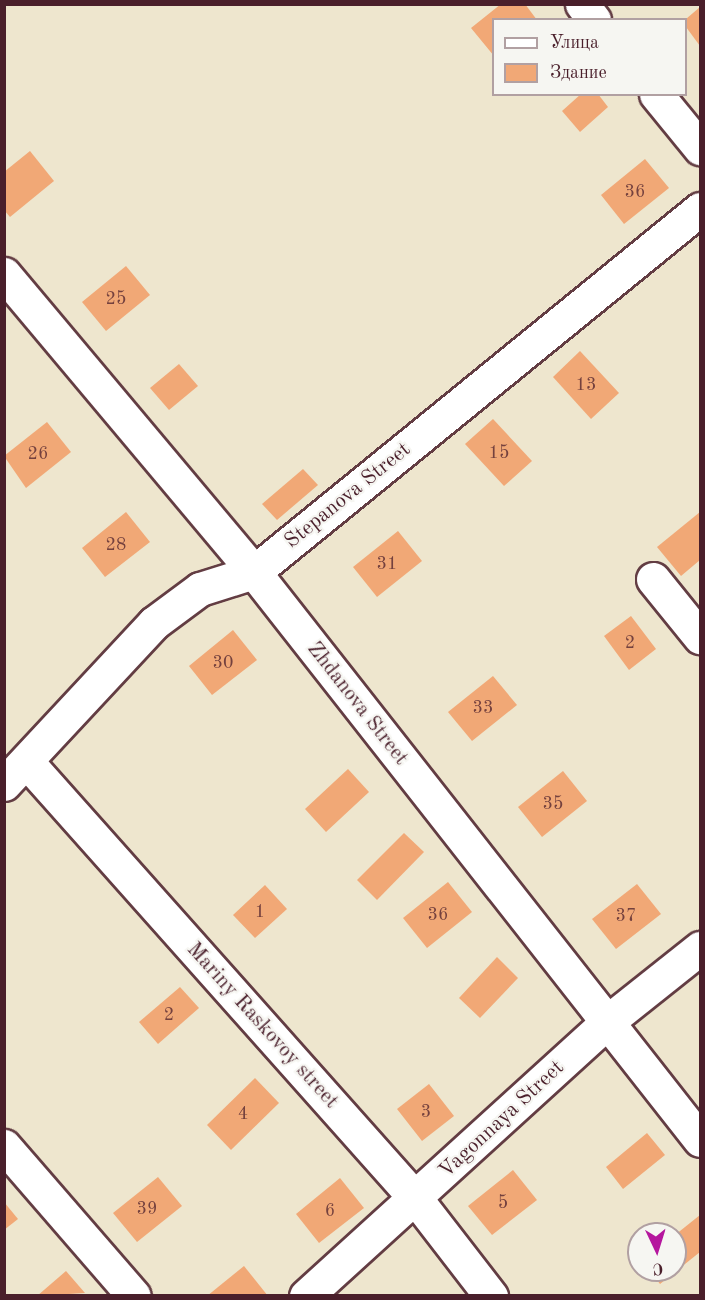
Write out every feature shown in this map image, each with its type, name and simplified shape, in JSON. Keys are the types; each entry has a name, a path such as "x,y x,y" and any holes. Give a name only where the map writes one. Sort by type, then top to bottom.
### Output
{"street":[{"path":"582,4 592,18"},
{"path":"658,96 700,148"},
{"name":"Stepanova Street","path":"16,773 154,623 200,589 254,572 700,209"},
{"name":"Zhdanova Street","path":"4,274 254,572 700,1140"},
{"path":"653,579 700,637"},
{"name":"Mariny Raskovoy street","path":"16,773 416,1199 491,1296"},
{"name":"Vagonnaya Street","path":"306,1296 416,1199 607,1022 700,948"},
{"path":"4,1146 134,1296"}],"building":[{"path":"501,4 525,4 536,18 492,18 492,54 471,28"},
{"path":"700,7 700,46 687,28 687,18"},
{"path":"579,96 600,96 608,107 580,132 562,111"},
{"path":"30,151 54,181 10,217 4,210 4,172"},
{"path":"645,159 669,188 624,224 601,195"},
{"path":"126,266 150,295 106,331 82,302"},
{"path":"580,351 619,393 591,419 553,377"},
{"path":"179,364 198,386 169,410 150,388"},
{"path":"493,419 532,461 504,486 465,444"},
{"path":"47,422 71,452 26,488 4,456"},
{"path":"303,469 318,485 277,520 262,504"},
{"path":"126,512 150,542 105,577 82,548"},
{"path":"700,512 700,560 681,576 657,547"},
{"path":"398,531 422,561 377,597 353,567"},
{"path":"631,616 656,649 629,670 604,636"},
{"path":"233,630 257,660 212,695 189,666"},
{"path":"493,676 517,705 472,741 448,712"},
{"path":"348,769 369,792 326,832 305,809"},
{"path":"563,771 587,801 542,837 518,807"},
{"path":"404,833 424,852 377,900 357,880"},
{"path":"448,882 472,912 427,948 403,918"},
{"path":"637,884 661,914 616,949 592,919"},
{"path":"265,885 287,909 255,938 233,915"},
{"path":"497,957 518,978 480,1018 459,998"},
{"path":"180,987 199,1008 158,1044 139,1022"},
{"path":"255,1078 279,1103 231,1150 207,1125"},
{"path":"429,1084 454,1116 422,1141 397,1109"},
{"path":"647,1133 665,1155 623,1189 606,1167"},
{"path":"513,1170 537,1200 492,1235 468,1206"},
{"path":"158,1177 182,1206 137,1242 113,1213"},
{"path":"340,1178 364,1208 319,1243 296,1214"},
{"path":"4,1202 18,1219 4,1230"},
{"path":"700,1215 700,1252 687,1262 687,1225"},
{"path":"244,1266 268,1296 207,1296"},
{"path":"66,1271 85,1293 37,1296"}]}
